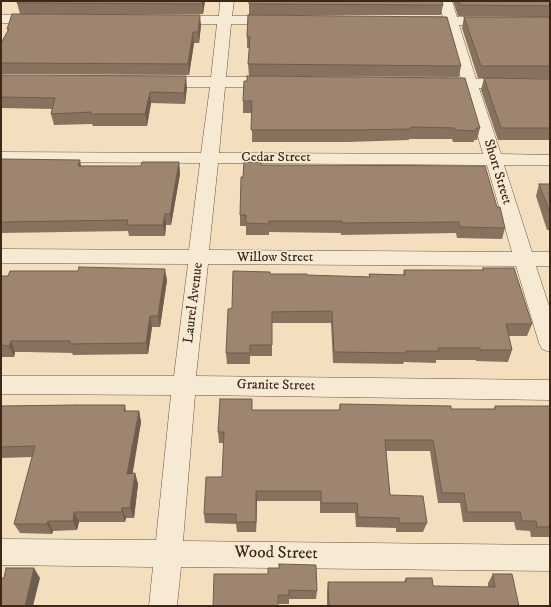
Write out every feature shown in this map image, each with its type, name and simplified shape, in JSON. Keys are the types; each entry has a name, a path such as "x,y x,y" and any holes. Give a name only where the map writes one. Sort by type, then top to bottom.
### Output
{"street":[{"name":"Short Street","path":"445,1 550,343"},
{"path":"159,20 226,10 286,20"},
{"name":"Laurel Avenue","path":"163,606 184,385 211,158 226,10"},
{"path":"1,19 51,19"},
{"path":"412,21 550,22"},
{"path":"141,82 289,82"},
{"path":"423,83 550,84"},
{"name":"Cedar Street","path":"1,157 550,160"},
{"name":"Willow Street","path":"1,256 550,259"},
{"name":"Granite Street","path":"1,385 184,385 550,390"},
{"name":"Wood Street","path":"1,552 550,558"}],"building":[{"path":"18,1 202,1 202,4 17,3"},
{"path":"249,1 442,1 443,5 249,4"},
{"path":"459,1 550,1 550,6 460,5"},
{"path":"12,14 200,15 198,32 193,32 188,64 1,63 1,43 9,29 7,29"},
{"path":"248,15 447,17 461,66 248,64 250,37 247,37"},
{"path":"464,17 550,17 550,66 481,66"},
{"path":"1,75 186,76 184,93 150,92 145,114 90,114 91,112 51,114 55,98 1,97"},
{"path":"247,76 465,78 480,128 476,128 476,131 455,130 454,128 411,127 411,129 251,130 252,101 243,101 244,81 247,81"},
{"path":"484,78 550,79 550,128 501,128"},
{"path":"1,159 80,160 78,166 141,166 142,162 179,162 170,214 165,214 163,225 127,225 128,220 1,222"},
{"path":"244,162 261,162 261,165 485,166 497,207 500,207 505,228 460,227 459,222 342,223 342,221 269,221 269,224 246,223 246,215 240,215 241,177 243,177"},
{"path":"539,184 550,184 550,213"},
{"path":"79,267 165,269 158,316 150,316 146,343 70,344 70,341 11,341 9,346 1,345 1,276 8,276 10,271 78,271"},
{"path":"483,268 514,268 532,324 506,324 512,350 438,348 439,351 406,351 406,353 334,352 332,311 272,312 272,345 250,345 250,353 226,353 228,309 232,308 233,271 270,272 270,274 370,277 369,274 405,275 404,270 484,270"},
{"path":"220,399 252,399 252,410 340,410 340,404 451,406 451,409 495,409 495,406 550,406 550,527 537,527 536,521 522,521 520,512 467,512 464,493 442,493 433,440 385,440 390,495 423,496 427,523 399,523 399,518 358,517 357,503 321,503 321,491 256,491 256,522 236,522 236,514 204,514 206,477 222,477 224,432 218,432"},
{"path":"125,405 124,411 139,411 127,474 135,473 130,508 122,508 122,512 74,512 73,521 48,521 47,524 14,524 35,446 1,447 1,406"},
{"path":"279,564 316,565 317,591 289,590 289,595 278,595 278,606 213,606 214,574 268,574 268,568 279,568"},
{"path":"6,568 34,568 25,606 1,606 1,578 4,578"},
{"path":"493,574 512,574 519,606 329,606 328,582 406,582 406,578 432,578 433,586 495,587"}]}
